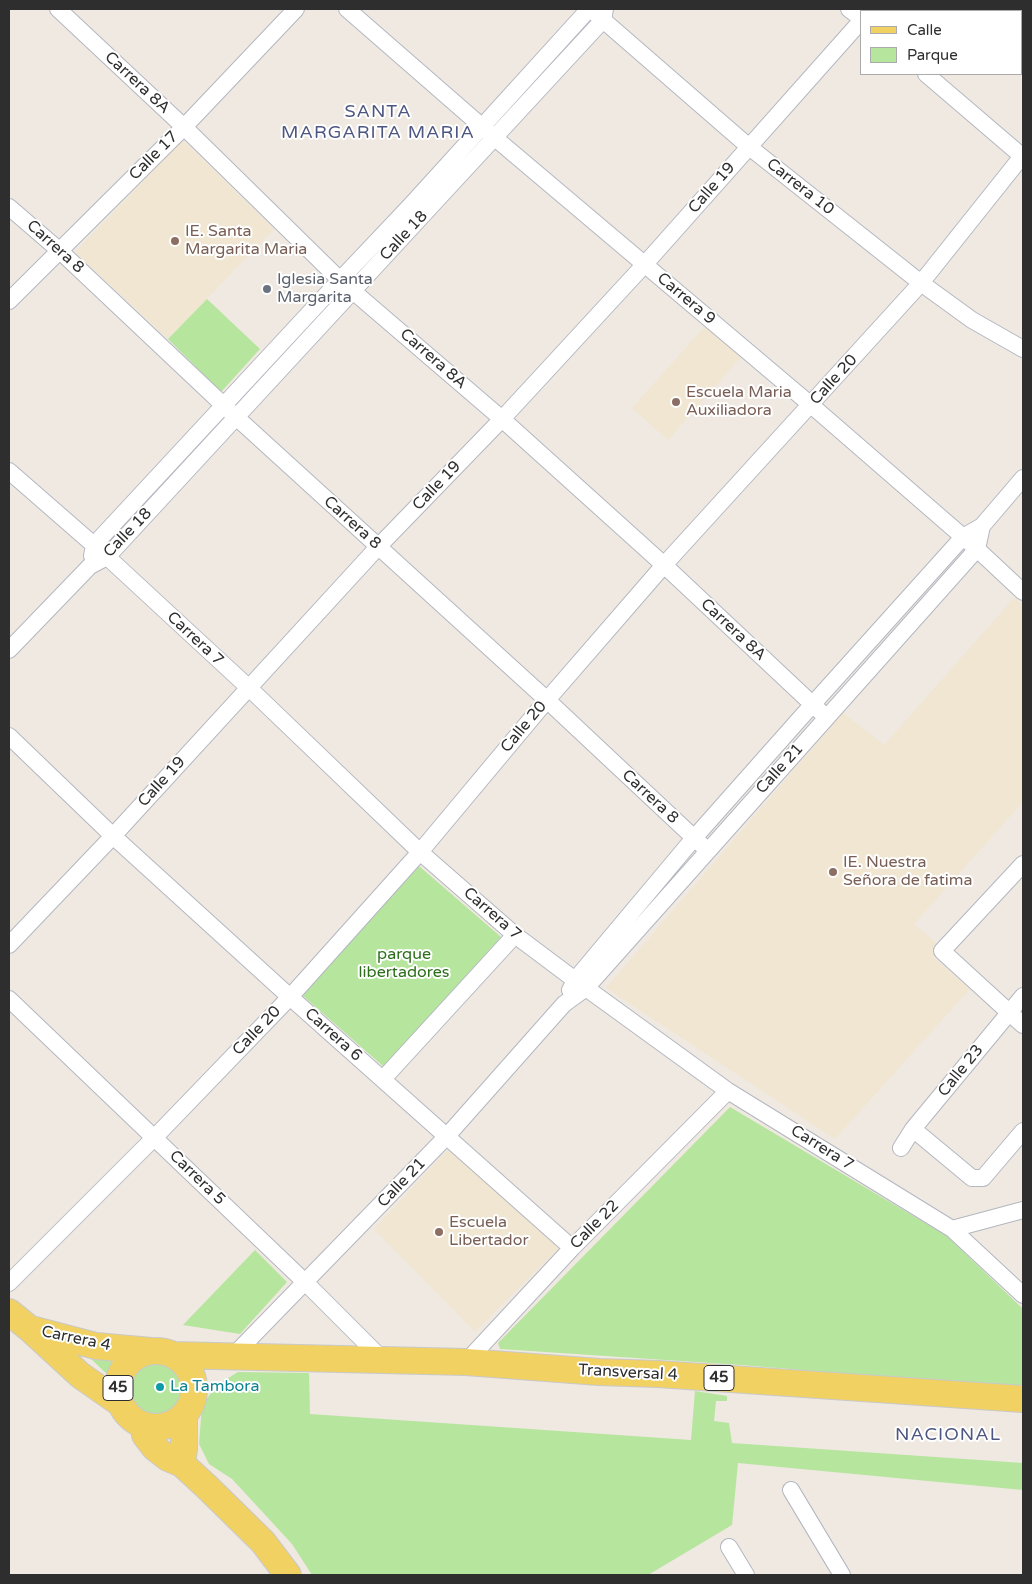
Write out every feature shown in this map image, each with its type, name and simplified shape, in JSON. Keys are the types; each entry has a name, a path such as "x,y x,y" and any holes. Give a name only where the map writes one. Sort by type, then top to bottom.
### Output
{"main road":[{"name":"Carrera 4","path":"9,1312 80,1374 120,1403"},
{"name":"Carrera 4","path":"30,1329 96,1346 163,1353"},
{"name":"45","path":"144,1426 129,1417 120,1403 117,1392 118,1380 130,1360 140,1353 233,1356"},
{"path":"163,1353 186,1366 191,1373 193,1381 188,1407 182,1464"},
{"name":"Transversal 4","path":"233,1356 466,1362 599,1372 668,1374 1023,1400"},
{"path":"233,1356 211,1374 175,1422 154,1428 144,1426 146,1435 155,1448 168,1458 182,1464 263,1542 288,1575"}],"street":[{"name":"Carrera 8A","path":"58,9 184,127 340,280 502,419 664,565 826,717"},
{"name":"Calle 17","path":"9,301 184,127 296,9"},
{"name":"Carrera 9","path":"347,9 495,138 811,405 977,549 1023,592"},
{"name":"Calle 18","path":"9,650 90,566 107,557 353,291 482,126 589,9"},
{"name":"Carrera 10","path":"589,9 604,14 748,146 921,283 972,320 1023,349"},
{"path":"849,9 860,19"},
{"name":"Calle 18","path":"90,566 94,545 280,344 340,280 495,138 604,14"},
{"name":"Calle 19","path":"9,945 113,836 378,547 502,419 645,264 860,21"},
{"path":"927,75 1023,156"},
{"name":"Calle 20","path":"9,1283 290,997 420,852 547,700 664,565 921,283 1023,156"},
{"name":"Carrera 8","path":"9,207 60,250 223,406 547,700 707,850"},
{"path":"280,344 292,356"},
{"name":"Carrera 7","path":"9,471 107,557 420,852 515,935 728,1091 952,1229 1023,1295"},
{"path":"156,478 169,490"},
{"name":"Calle 21","path":"233,1356 447,1136 564,1004 694,838 963,537 982,526 1023,478"},
{"name":"Calle 21","path":"580,984 707,850 977,549 982,526"},
{"name":"Carrera 6","path":"9,736 113,836 290,997 572,1248"},
{"path":"1023,864 942,952 1023,1024"},
{"path":"383,1079 515,935"},
{"name":"Calle 23","path":"901,1148 913,1129 1023,996"},
{"name":"Carrera 5","path":"9,999 306,1282 383,1360"},
{"name":"Calle 22","path":"466,1362 572,1248 728,1091"},
{"path":"913,1129 972,1178 983,1178 1023,1131"},
{"path":"952,1229 1023,1210"},
{"path":"791,1490 842,1575"},
{"path":"729,1547 746,1575"}],"shaded area":[{"name":"IE. Santa Margarita Maria","path":"183,140 274,229 168,339 75,252"},
{"path":"707,324 742,356 668,440 632,408"},
{"name":"IE. Nuestra Señora de fatima","path":"1014,598 1023,606 1023,802 914,924 940,946 933,957 970,989 835,1139 606,988 843,713 884,745"},
{"path":"449,1148 559,1248 475,1332 374,1229"}],"green space":[{"path":"207,299 260,349 221,392 168,339"},
{"name":"parque libertadores","path":"419,866 501,937 384,1067 302,995"},
{"path":"730,1107 947,1236 1023,1309 1023,1388 741,1365 500,1349 498,1343"},
{"path":"255,1250 287,1282 240,1334 183,1325"},
{"path":"158,1355 170,1358 181,1364 187,1375 190,1387 187,1399 181,1410 170,1416 158,1419 146,1416 135,1410 129,1399 126,1387 129,1375 135,1364 146,1358"},
{"path":"89,1357 121,1358 111,1378"},
{"path":"238,1372 309,1373 310,1414 691,1440 695,1391 727,1396 727,1401 716,1401 714,1421 729,1423 732,1443 1023,1463 1023,1490 738,1463 732,1525 648,1575 312,1575 292,1544 232,1479 209,1464 199,1444 202,1405 217,1385"}],"place":[{"name":"IE. Santa Margarita Maria","path":"175,241"},
{"name":"Iglesia Santa Margarita","path":"267,289"},
{"name":"Escuela Maria Auxiliadora","path":"676,402"},
{"name":"IE. Nuestra Señora de fatima","path":"833,872"},
{"name":"Escuela Libertador","path":"439,1232"},
{"name":"La Tambora","path":"160,1387"}],"district":[{"name":"SANTA MARGARITA MARIA","path":"378,122"},
{"name":"NACIONAL","path":"948,1435"}]}
